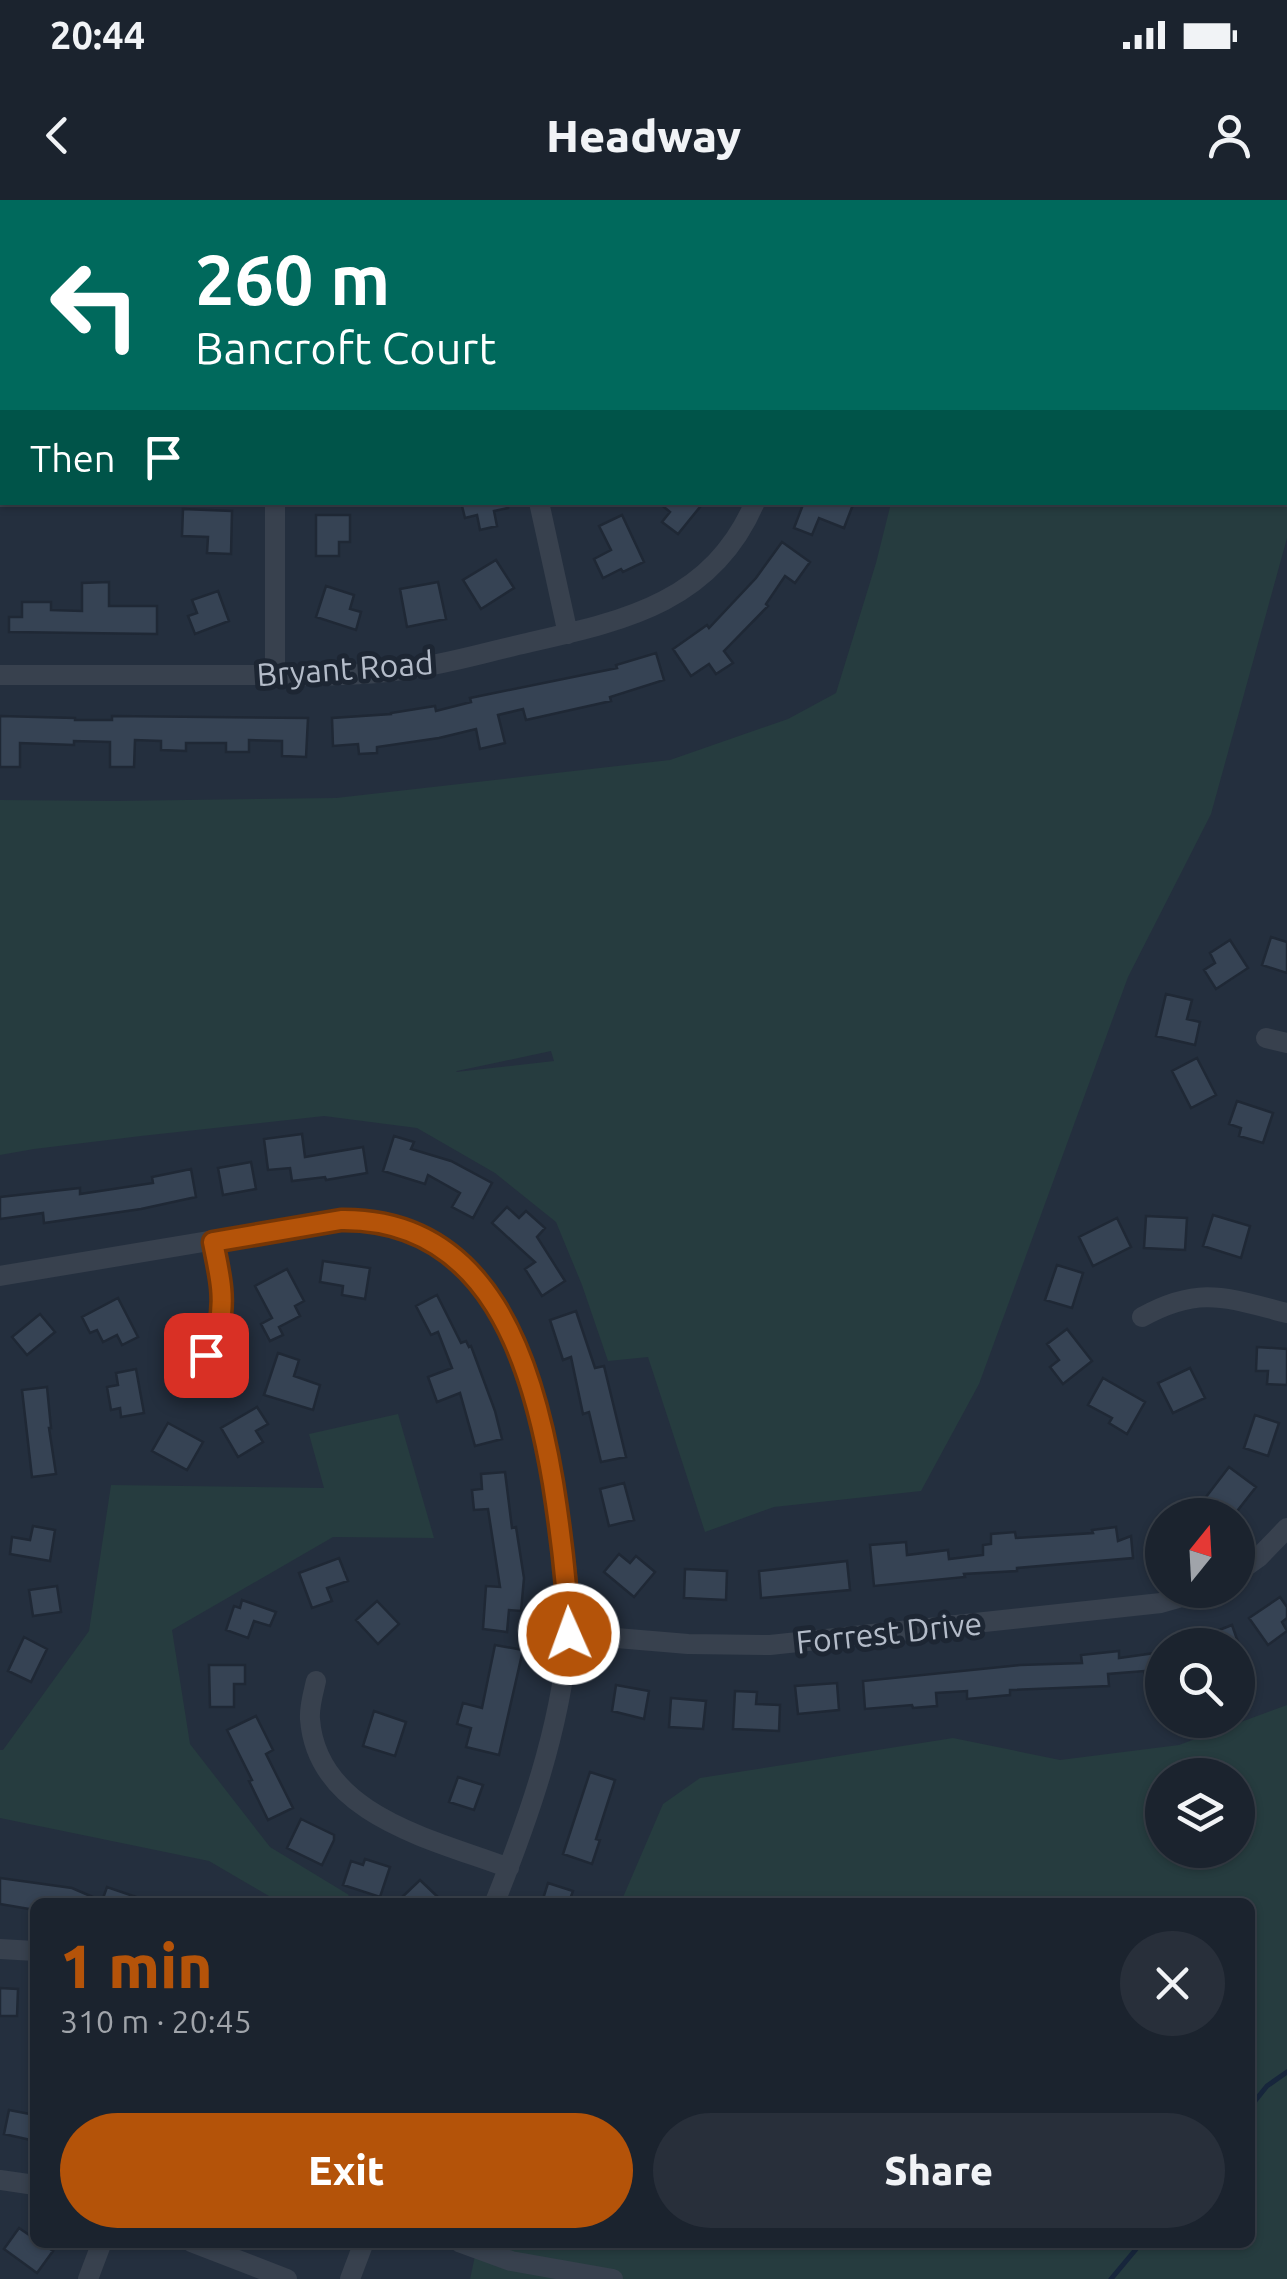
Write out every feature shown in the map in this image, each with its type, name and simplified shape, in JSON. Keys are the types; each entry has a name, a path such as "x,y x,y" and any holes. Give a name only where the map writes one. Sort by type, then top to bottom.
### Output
{"street":[{"path":"275,505 275,675"},
{"path":"540,505 568,634"},
{"name":"Bryant Road","path":"0,675 344,675 404,670 568,634 626,618 674,596 709,570 723,554 739,534 754,505"},
{"path":"0,1276 363,1219 385,1222 421,1236 451,1254 475,1276 507,1325 539,1413 564,1552 569,1634 552,1741 531,1811 497,1898"},
{"path":"206,1355 222,1306 213,1242"},
{"path":"1142,1317 1165,1304 1200,1296 1287,1313"},
{"path":"1255,1560 1287,1528"},
{"name":"Forrest Drive","path":"569,1634 770,1645 1145,1604"},
{"path":"316,1681 310,1718 313,1736 327,1770 350,1796 388,1822 509,1868"},
{"path":"0,1949 30,1951"},
{"path":"0,2180 30,2184"},
{"path":"88,2279 100,2248"},
{"path":"206,2248 287,2279"},
{"path":"350,2279 362,2248"},
{"path":"475,2248 511,2261 613,2279"}],"green space":[{"path":"890,505 1287,505 1287,538 1211,814 1128,977 979,1384 921,1491 774,1507 705,1532 648,1357 608,1361 556,1222 495,1173 417,1128 324,1116 0,1155 0,800 336,798 670,760 788,719 836,693","holes":["551,1051 554,1061 456,1072"]},
{"path":"398,1414 434,1538 333,1537 172,1630 190,1744 270,1847 349,1895 347,1898 272,1898 209,1861 0,1818 0,1750 89,1631 111,1485 324,1488 309,1434"},
{"path":"1287,1705 1287,2279 470,2279 477,2248 1255,2248 1255,1898 623,1898 663,1804 700,1778 953,1738 1060,1760 1179,1745 1198,1738 1255,1738 1255,1717"}],"building":[{"path":"462,505 508,505 494,511 497,526 480,530 477,515 465,518"},
{"path":"662,505 702,505 678,534 662,522 670,512"},
{"path":"803,505 853,505 844,528 819,518 812,535 794,528"},
{"path":"183,509 232,511 231,554 207,553 208,537 182,536"},
{"path":"316,515 350,515 350,542 339,542 339,556 316,556"},
{"path":"622,515 644,562 603,578 594,559 611,550 599,526"},
{"path":"782,542 810,562 795,583 785,576 768,606 724,651 733,663 716,674 709,664 691,676 673,649 707,625 709,628 756,578"},
{"path":"496,560 514,588 481,609 463,580"},
{"path":"109,582 109,606 157,606 157,634 9,632 9,617 22,617 22,602 51,602 51,610 82,611 82,583"},
{"path":"438,582 446,619 407,627 400,589"},
{"path":"326,586 354,595 350,609 361,612 356,630 316,617"},
{"path":"218,591 229,621 195,634 188,616 197,613 192,600"},
{"path":"656,653 664,680 610,697 611,701 526,720 523,709 498,715 505,743 480,749 476,729 377,747 377,753 359,754 358,744 333,746 332,718 435,706 436,711 471,702 470,698 617,668 616,665"},
{"path":"0,716 75,720 112,720 112,716 308,718 306,757 282,756 282,741 249,740 249,752 226,752 226,743 186,743 186,751 161,750 161,741 135,740 134,767 110,767 110,742 74,741 74,745 20,743 20,767 0,767"},
{"path":"1271,937 1287,942 1287,973 1262,965"},
{"path":"1230,940 1248,968 1216,989 1204,970 1215,963 1210,953"},
{"path":"1166,994 1192,1000 1187,1019 1200,1022 1195,1045 1156,1036"},
{"path":"1197,1058 1216,1095 1191,1108 1172,1071"},
{"path":"1237,1101 1273,1113 1263,1143 1239,1136 1241,1128 1229,1124"},
{"path":"302,1134 305,1157 363,1147 367,1173 292,1181 290,1168 268,1170 264,1139"},
{"path":"394,1136 414,1142 411,1149 451,1161 492,1183 473,1218 452,1207 460,1193 428,1175 425,1184 383,1171"},
{"path":"251,1162 256,1189 223,1195 218,1168"},
{"path":"191,1169 196,1197 44,1223 43,1213 0,1219 0,1197 80,1188 80,1194 153,1183 152,1177"},
{"path":"507,1207 519,1218 526,1211 545,1228 537,1237 565,1281 542,1296 525,1269 535,1262 492,1223"},
{"path":"1213,1215 1250,1226 1241,1258 1203,1246"},
{"path":"1146,1216 1187,1218 1185,1250 1144,1248"},
{"path":"1117,1218 1131,1247 1093,1266 1079,1237"},
{"path":"323,1261 370,1268 365,1299 342,1295 343,1286 320,1282"},
{"path":"1057,1265 1083,1273 1072,1308 1045,1300"},
{"path":"287,1269 304,1301 295,1306 300,1316 279,1327 283,1335 270,1341 261,1324 272,1318 255,1286"},
{"path":"437,1295 461,1343 466,1341 471,1346 502,1439 475,1446 460,1393 437,1402 428,1377 452,1368 438,1332 431,1335 416,1306"},
{"path":"118,1298 138,1337 122,1345 117,1335 103,1342 97,1330 90,1333 82,1317"},
{"path":"576,1311 595,1368 604,1366 626,1457 601,1462 589,1412 583,1414 571,1357 563,1360 550,1320"},
{"path":"40,1314 55,1332 27,1355 12,1337"},
{"path":"1067,1329 1092,1361 1063,1384 1050,1367 1059,1360 1047,1344"},
{"path":"1257,1347 1287,1349 1287,1385 1267,1384 1268,1371 1256,1371"},
{"path":"278,1353 299,1360 294,1376 320,1385 313,1410 264,1395"},
{"path":"1190,1368 1205,1398 1173,1413 1158,1383"},
{"path":"136,1369 144,1413 121,1417 120,1408 111,1410 107,1387 118,1385 116,1373"},
{"path":"1103,1378 1145,1402 1127,1434 1109,1423 1112,1418 1088,1405"},
{"path":"47,1387 56,1474 32,1477 22,1390"},
{"path":"257,1407 268,1424 256,1431 263,1442 238,1457 221,1428"},
{"path":"1255,1415 1279,1423 1268,1456 1244,1448"},
{"path":"168,1423 203,1442 187,1470 152,1451"},
{"path":"1229,1467 1256,1487 1247,1498 1206,1497"},
{"path":"505,1472 524,1578 521,1611 509,1610 507,1632 483,1629 486,1586 500,1587 488,1509 474,1510 472,1490 482,1489 481,1474"},
{"path":"624,1483 634,1520 609,1526 600,1489"},
{"path":"33,1526 55,1530 50,1561 10,1554 12,1537 30,1540"},
{"path":"1116,1527 1118,1541 1131,1536 1133,1558 874,1586 870,1545 906,1542 907,1555 948,1550 949,1559 983,1555 983,1545 991,1544 991,1534 1015,1532 1016,1538 1093,1533 1092,1530"},
{"path":"619,1554 630,1563 636,1556 655,1572 634,1597 604,1572"},
{"path":"339,1558 348,1581 327,1588 332,1601 312,1608 299,1573"},
{"path":"847,1561 850,1590 761,1598 759,1571"},
{"path":"685,1569 727,1571 726,1600 684,1598"},
{"path":"57,1586 61,1612 33,1616 29,1590"},
{"path":"1280,1597 1287,1607 1287,1618 1282,1622 1287,1631 1268,1645 1249,1618"},
{"path":"242,1600 276,1612 270,1626 254,1621 248,1638 226,1630 234,1606 240,1608"},
{"path":"377,1601 399,1624 378,1644 356,1620"},
{"path":"24,1637 47,1649 31,1682 8,1671"},
{"path":"495,1645 523,1650 499,1755 466,1747 471,1728 457,1724 463,1703 482,1708"},
{"path":"1119,1651 1119,1658 1145,1654 1145,1678 1144,1671 1108,1674 1109,1686 1010,1690 1010,1695 967,1699 967,1691 936,1693 937,1706 865,1709 863,1681 1020,1665 1082,1663 1081,1655"},
{"path":"209,1665 245,1665 245,1684 234,1684 234,1707 210,1707"},
{"path":"837,1683 839,1710 798,1714 795,1686"},
{"path":"616,1685 649,1691 644,1719 612,1711"},
{"path":"735,1691 757,1692 756,1704 780,1705 779,1731 733,1729"},
{"path":"671,1698 706,1701 703,1729 669,1727"},
{"path":"374,1711 406,1722 395,1756 363,1746"},
{"path":"256,1716 273,1750 266,1754 293,1808 268,1820 227,1730"},
{"path":"590,1772 615,1780 592,1864 563,1854"},
{"path":"458,1777 483,1785 474,1810 449,1802"},
{"path":"301,1819 334,1835 322,1865 287,1848"},
{"path":"365,1859 390,1867 380,1897 343,1885 351,1861 363,1865"},
{"path":"0,1878 72,1888 95,1898 30,1898 30,1909 0,1904"},
{"path":"420,1880 439,1898 401,1898"},
{"path":"548,1883 573,1891 570,1898 543,1898"},
{"path":"107,1887 139,1898 103,1898"},
{"path":"0,1988 18,1989 17,2016 0,2016"},
{"path":"9,2110 30,2114 30,2140 4,2134"},
{"path":"19,2228 30,2236 30,2248 53,2251 37,2273 4,2249"}],"waterway":[{"path":"1255,2101 1287,2072"},
{"path":"1111,2279 1137,2248"}],"route":[{"path":"206,1355 222,1306 213,1242 363,1219 404,1228 451,1254 475,1276 507,1325 539,1413 564,1552 569,1634"}]}
